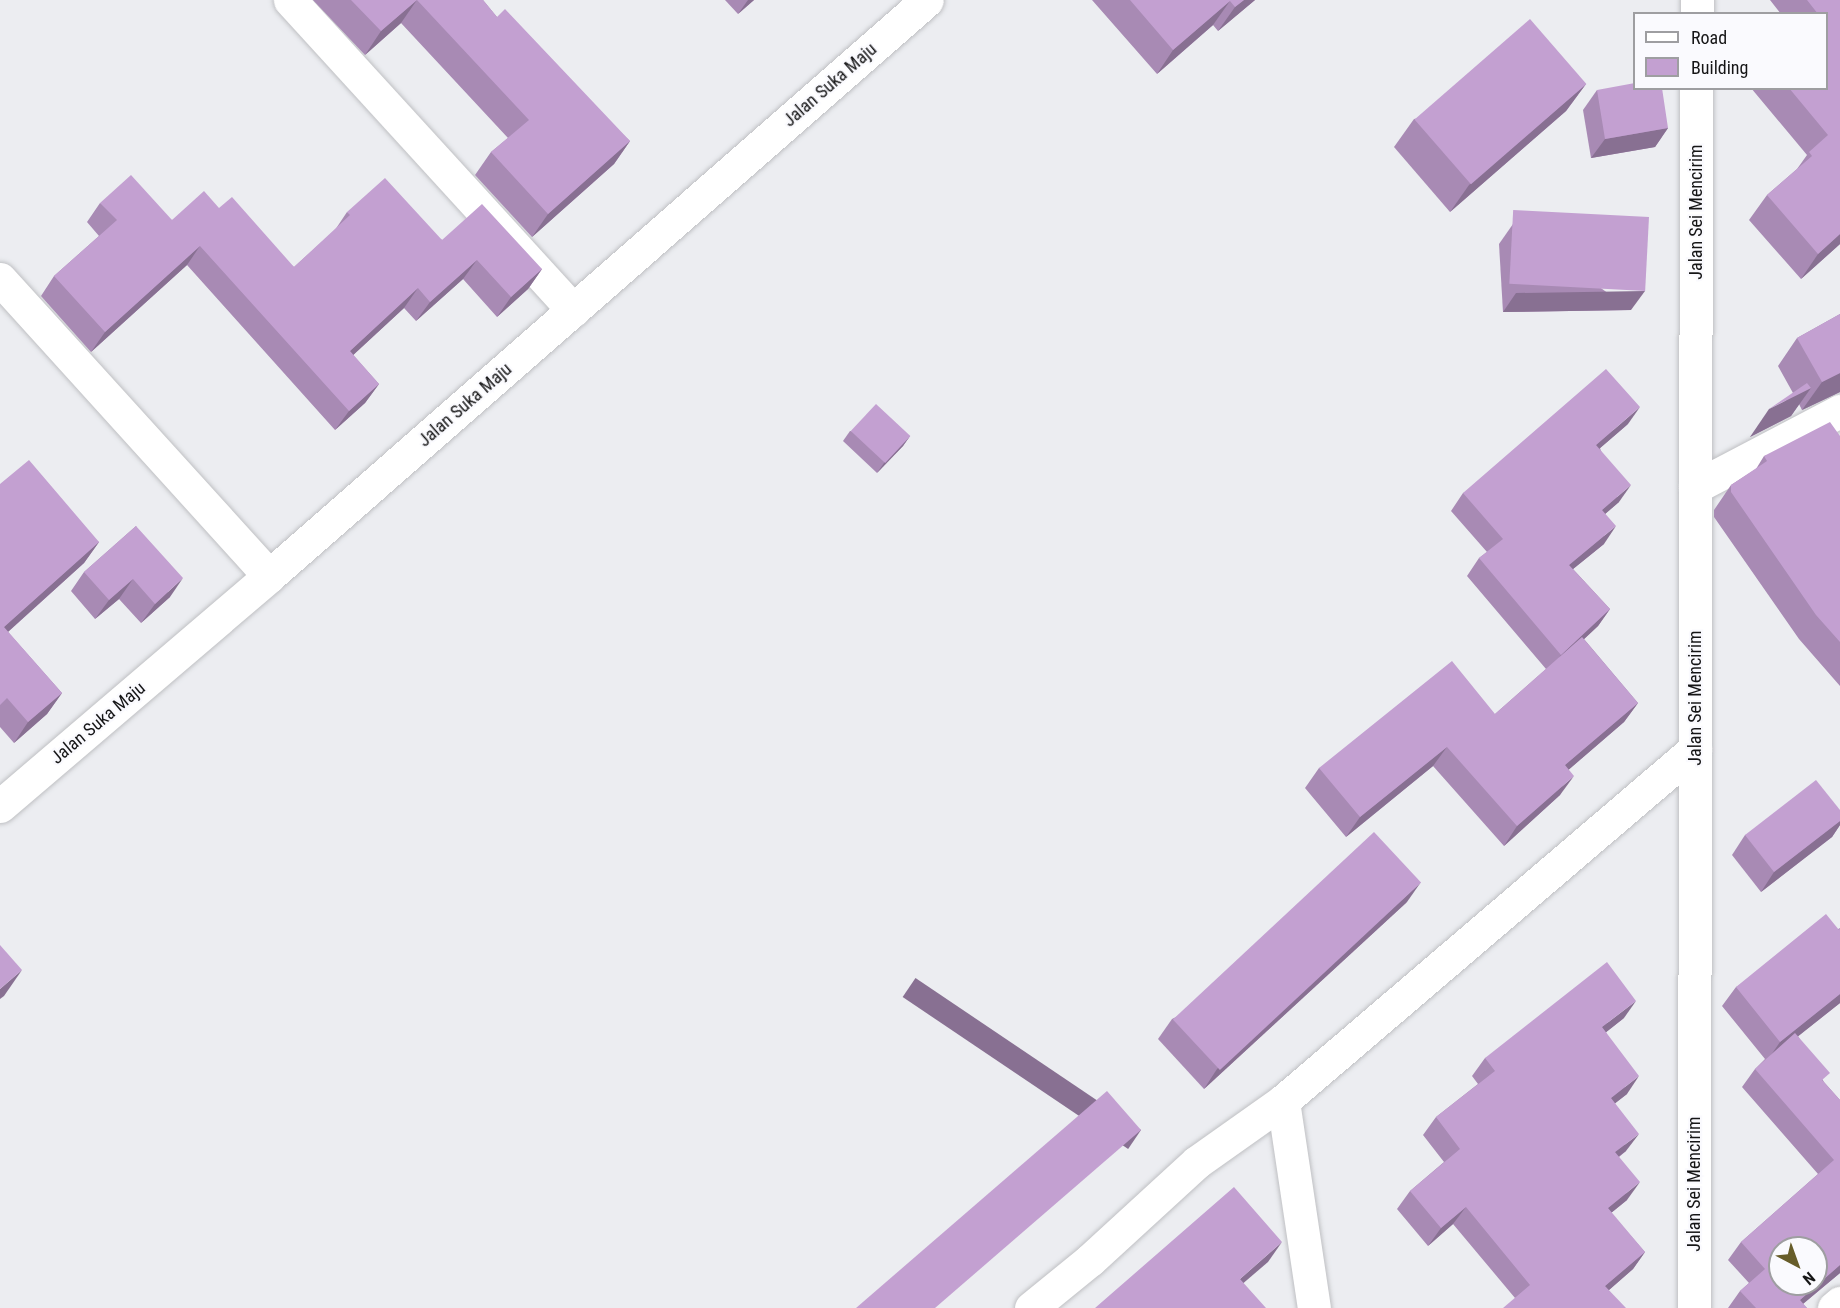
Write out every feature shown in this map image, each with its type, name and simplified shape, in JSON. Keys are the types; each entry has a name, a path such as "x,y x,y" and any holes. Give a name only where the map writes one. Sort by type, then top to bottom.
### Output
{"street":[{"path":"290,0 573,310"},
{"name":"Jalan Suka Maju","path":"0,806 269,576 927,0"},
{"name":"Jalan Sei Mencirim","path":"1694,1308 1696,90"},
{"path":"0,279 269,576"},
{"path":"1695,487 1840,411"},
{"path":"1030,1308 1090,1260 1197,1162 1283,1101 1695,749"},
{"path":"1283,1101 1299,1220 1314,1308"},
{"path":"1834,1308 1840,1303"}],"building":[{"path":"351,0 417,0 381,31"},
{"path":"417,0 483,0 497,17 505,9 630,141 548,214 491,152 529,120"},
{"path":"1130,0 1244,0 1235,7 1230,1 1173,50"},
{"path":"1807,0 1840,0 1840,234 1818,254 1767,195 1812,156 1809,152 1828,135 1791,90 1828,90 1828,12 1816,12"},
{"path":"1530,19 1586,84 1471,184 1415,119"},
{"path":"1633,83 1633,90 1662,90 1668,128 1605,139 1597,90"},
{"path":"131,175 172,220 204,191 219,208 232,197 294,267 350,215 347,212 385,178 442,240 482,204 542,269 511,297 477,260 430,302 418,288 350,351 379,384 349,411 200,246 105,332 54,276 117,220 100,203"},
{"path":"1513,210 1649,217 1645,291 1509,284"},
{"path":"1840,314 1840,373 1822,382 1797,338"},
{"path":"1606,369 1640,407 1596,445 1631,485 1602,510 1616,526 1569,565 1610,609 1561,655 1479,558 1503,539 1463,493"},
{"path":"1807,383 1811,388 1769,409"},
{"path":"876,404 910,436 885,463 851,431"},
{"path":"1830,422 1840,436 1840,642 1816,615 1731,492 1731,485 1767,461 1764,456"},
{"path":"29,460 99,542 4,627 62,693 28,722 7,698 0,705 0,484"},
{"path":"136,526 183,578 155,604 133,579 109,600 84,572"},
{"path":"1582,637 1638,703 1565,765 1574,776 1517,826 1447,747 1360,817 1319,768 1452,661 1495,714"},
{"path":"1816,780 1840,810 1840,821 1774,872 1745,835"},
{"path":"1374,832 1421,882 1220,1070 1173,1020"},
{"path":"1826,914 1839,930 1840,928 1840,994 1780,1042 1736,987"},
{"path":"0,945 22,970 0,989"},
{"path":"1607,962 1636,1001 1602,1027 1639,1076 1611,1098 1639,1134 1615,1152 1640,1182 1608,1208 1645,1252 1605,1286 1626,1308 1503,1308 1530,1285 1466,1207 1441,1228 1410,1191 1460,1149 1436,1117 1495,1071 1485,1058"},
{"path":"1795,1033 1830,1073 1822,1080 1840,1100 1840,1265 1828,1276 1828,1236 1768,1236 1768,1296 1805,1296 1800,1300 1807,1308 1756,1308 1740,1291 1765,1269 1741,1242 1834,1160 1755,1069"},
{"path":"1107,1091 1141,1130 935,1308 856,1308"},
{"path":"1234,1187 1282,1242 1240,1279 1266,1308 1095,1308"}]}
